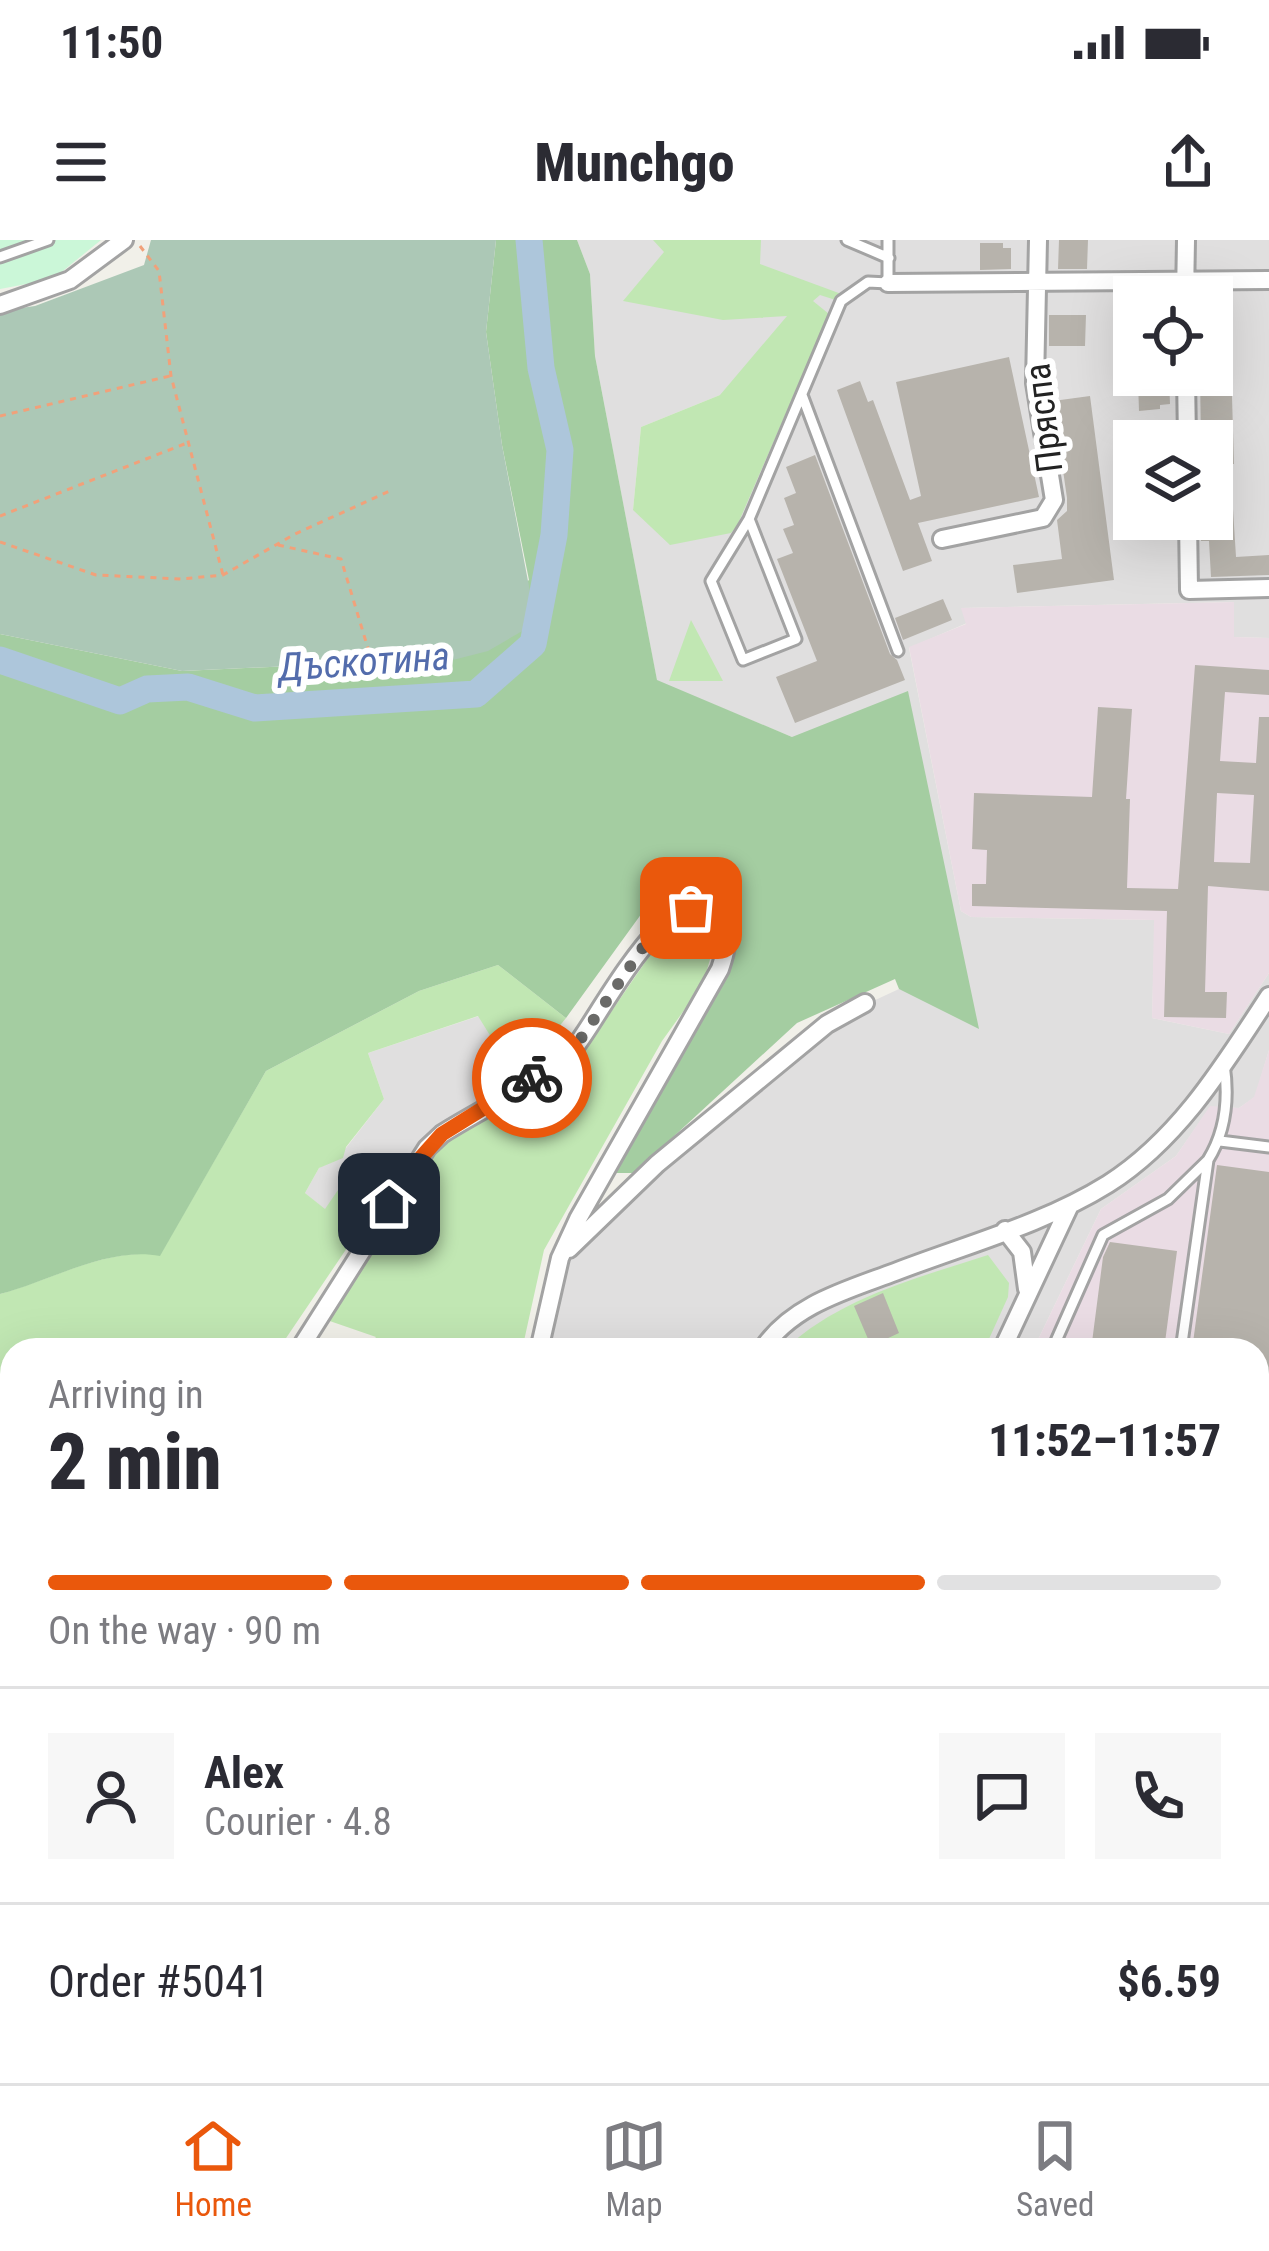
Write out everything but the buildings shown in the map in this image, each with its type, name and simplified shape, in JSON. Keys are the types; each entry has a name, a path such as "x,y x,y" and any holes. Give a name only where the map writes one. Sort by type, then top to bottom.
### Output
{"street":[{"path":"6,304 70,280 124,240"},
{"name":"Пряспа","path":"942,539 1043,518 1054,500 1035,383 1038,240"},
{"path":"1185,276 1186,240"},
{"path":"1233,284 1269,280"},
{"path":"888,283 1113,287"},
{"path":"1188,540 1189,590 1269,588"},
{"path":"307,1338 427,1148 573,1050 657,927 691,908 707,910 720,919 725,934 720,969 620,1140 560,1258 542,1338"},
{"path":"774,1338 802,1310 1070,1205 1108,1184 1156,1148 1225,1064 1269,996"},
{"path":"560,1258 657,1164 827,1024 865,1003"},
{"path":"1007,1338 1070,1205"},
{"path":"1005,1230 1025,1264 1025,1299"}],"lane":[{"path":"0,257 48,240"},
{"path":"847,240 889,258"},
{"path":"749,519 796,639 743,660 711,581 749,519 841,301 868,282 888,283 888,240"},
{"path":"802,395 898,651"},
{"path":"1057,1338 1103,1235 1168,1199 1208,1160 1220,1141 1228,1088 1225,1064"},
{"path":"1220,1141 1269,1148"},
{"path":"1183,1338 1208,1160"}],"path":[{"path":"135,240 159,271 172,376 223,575"},
{"path":"0,416 172,376"},
{"path":"0,516 189,443"},
{"path":"0,542 96,575 182,579 223,575 276,544 392,490"},
{"path":"276,544 341,559 370,655"}],"shaded area":[{"path":"577,240 1269,240 1269,638 1233,637 1233,602 962,608 967,623 909,648 961,911 971,917 1155,920 1152,1018 1229,1034 1269,973 1269,1050 1255,1097 1239,1108 1210,1107 1176,1156 1101,1209 1039,1338 548,1338 572,1245 843,1015 899,989 909,992 792,737 657,681 595,356 590,274","holes":["720,395 633,510 641,427"]},
{"path":"1234,602 1234,637 1269,638 1269,973 1229,1034 1152,1018 1154,920 971,917 961,911 909,647 966,624 961,608"},
{"path":"479,1016 517,1079 451,1122 395,1177 381,1168 325,1210 305,1193 319,1168 346,1148 384,1099 368,1053"},
{"path":"1269,1050 1269,1338 1039,1338 1101,1209 1176,1156 1210,1106 1239,1108 1254,1097"}],"green space":[{"path":"0,240 101,240 53,279 0,289"},
{"path":"151,240 496,240 486,332 536,623 488,651 406,672 312,665 182,671 0,634 0,311 35,306 144,265"},
{"path":"496,240 577,240 590,274 595,356 657,680 792,737 908,691 979,1029 899,989 895,979 797,1023 634,1173 605,1173 723,959 725,897 692,878 655,895 566,1018 498,965 419,991 266,1071 160,1256 100,1260 0,1294 0,634 182,671 312,665 406,672 529,580 486,332"},
{"path":"653,240 761,240 760,264 855,299 848,304 820,295 813,301 829,314 737,526 731,533 670,545 633,510 641,427 720,395 787,316 723,320 623,301 664,252"},
{"path":"691,620 723,681 669,681"},
{"path":"699,916 716,938 703,984 662,1041 544,1250 525,1338 375,1338 321,1318 402,1185 447,1137 545,1078 589,1044 672,923"},
{"path":"498,965 566,1018 517,1079 478,1016 368,1053 384,1099 346,1147 343,1158 319,1168 305,1193 325,1209 349,1174 365,1182 381,1167 395,1177 286,1338 0,1338 0,1294 100,1260 160,1255 266,1071 419,991"},
{"path":"988,1255 1009,1283 1008,1297 989,1338 799,1338 829,1316 907,1281"}],"waterway":[{"name":"Дъскотина","path":"0,660 120,701 147,689 188,687 255,708 476,694 533,644 554,535 560,450 541,368 529,240"}],"way so far":[{"path":"532,1078 573,1050 657,927 691,908"}],"route":[{"path":"389,1204 410,1170 442,1134 532,1078"}]}
